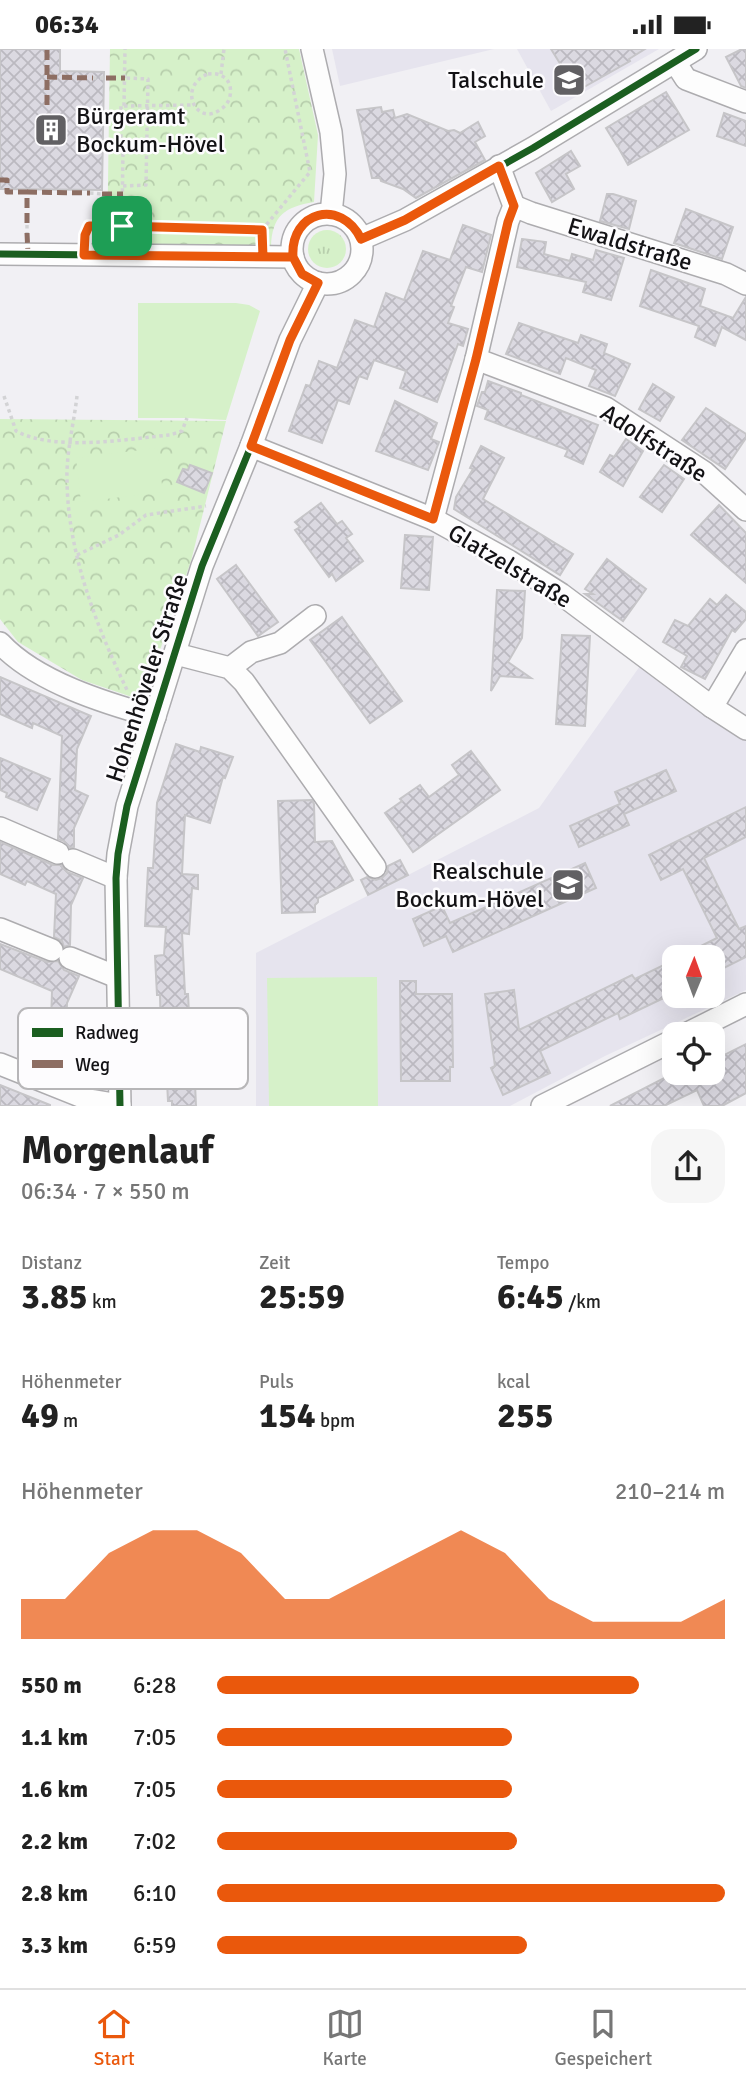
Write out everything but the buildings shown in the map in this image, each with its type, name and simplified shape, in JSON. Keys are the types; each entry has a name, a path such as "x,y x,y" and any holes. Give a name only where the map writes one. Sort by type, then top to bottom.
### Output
{"street":[{"path":"312,49 332,142 335,174 331,214"},
{"path":"361,239 405,220 533,148 696,49"},
{"path":"675,62 687,79 746,102"},
{"path":"433,519 514,206 499,166"},
{"name":"Ewaldstraße","path":"514,206 726,274 746,284"},
{"path":"331,214 350,222 361,239 361,260 349,277 339,282 318,283 302,274 293,257 295,235 301,226 320,215 331,214"},
{"path":"0,254 293,257"},
{"name":"Hohenhöveler Straße","path":"118,1008 116,878 127,806 202,566 251,446 290,340 318,283"},
{"name":"Adolfstraße","path":"476,359 606,408 704,473 746,510"},
{"name":"Glatzelstraße","path":"251,446 433,519 509,561 561,594 712,707 746,729"},
{"path":"230,668 251,652 280,643 315,616"},
{"path":"0,643 39,672 85,694 155,717"},
{"path":"712,707 746,650"},
{"path":"176,654 230,668 244,682 375,867"},
{"path":"0,828 116,878"},
{"path":"0,929 117,977"},
{"path":"711,1022 746,1005"},
{"path":"542,1106 662,1046"},
{"path":"0,1064 18,1071"},
{"path":"63,1089 90,1100 120,1105"}],"path":[{"path":"122,226 121,106 124,106 125,49"},
{"path":"221,74 225,49"},
{"path":"263,257 262,230 310,172 285,49"},
{"path":"208,74 221,74 227,78 230,85 228,103 216,113 199,111 193,105 192,90 195,83 208,74"},
{"path":"93,78 106,78"},
{"path":"123,185 146,185 148,79 125,78"},
{"path":"124,106 193,105"},
{"path":"123,147 146,148"},
{"path":"90,193 102,194"},
{"path":"27,225 27,233"},
{"path":"84,255 85,235 89,226 262,230"},
{"path":"5,396 16,431 29,438 71,442 170,435 182,431 187,418"},
{"path":"77,396 67,480 73,541 92,607 127,689 127,709"},
{"path":"77,555 118,535 146,515 227,505"}],"shaded area":[{"name":"Talschule","path":"332,49 494,49 340,86"},
{"name":"Talschule","path":"517,49 659,49 551,111"},
{"name":"Realschule Bockum-Hövel","path":"640,666 746,736 746,990 725,1000 725,945 662,945 662,1008 708,1008 678,1022 662,1022 662,1029 510,1106 256,1106 256,953 539,808"}],"green space":[{"path":"110,49 299,49 318,135 314,202 282,214 274,227 271,247 107,248"},
{"path":"327,230 340,236 346,249 340,262 327,268 314,262 308,249 314,236"},
{"path":"138,303 236,303 249,305 260,311 226,420 138,418"},
{"path":"0,419 226,421 191,561 144,696 132,697 82,680 18,642 0,619"},
{"path":"157,448 163,492 81,502 76,458"},
{"path":"377,977 378,1106 269,1106 267,978"}],"marked path":[{"path":"47,49 47,105"},
{"path":"47,77 93,78"},
{"path":"106,78 125,78"},
{"path":"0,180 7,180 7,192 27,192 27,225"},
{"path":"27,192 90,193"},
{"path":"102,194 123,194"},
{"path":"27,233 28,254"}],"cycle path":[{"path":"361,239 405,220 533,148 696,49"},
{"path":"0,254 293,257"},
{"path":"118,1008 116,878 127,806 202,566 251,446 290,340 318,283"},
{"path":"120,1089 120,1106"}],"place":[{"name":"Talschule","path":"569,80"},
{"name":"Bürgeramt Bockum-Hövel","path":"51,130"},
{"name":"Realschule Bockum-Hövel","path":"568,885"}],"route":[{"path":"122,226 89,226 85,235 84,255 233,257 293,257 295,235 310,219 331,214 341,217 350,222 361,239 405,220 499,166 514,206 433,519 251,446 290,340 318,283 302,274 293,257 263,257 262,230 122,226"}]}
